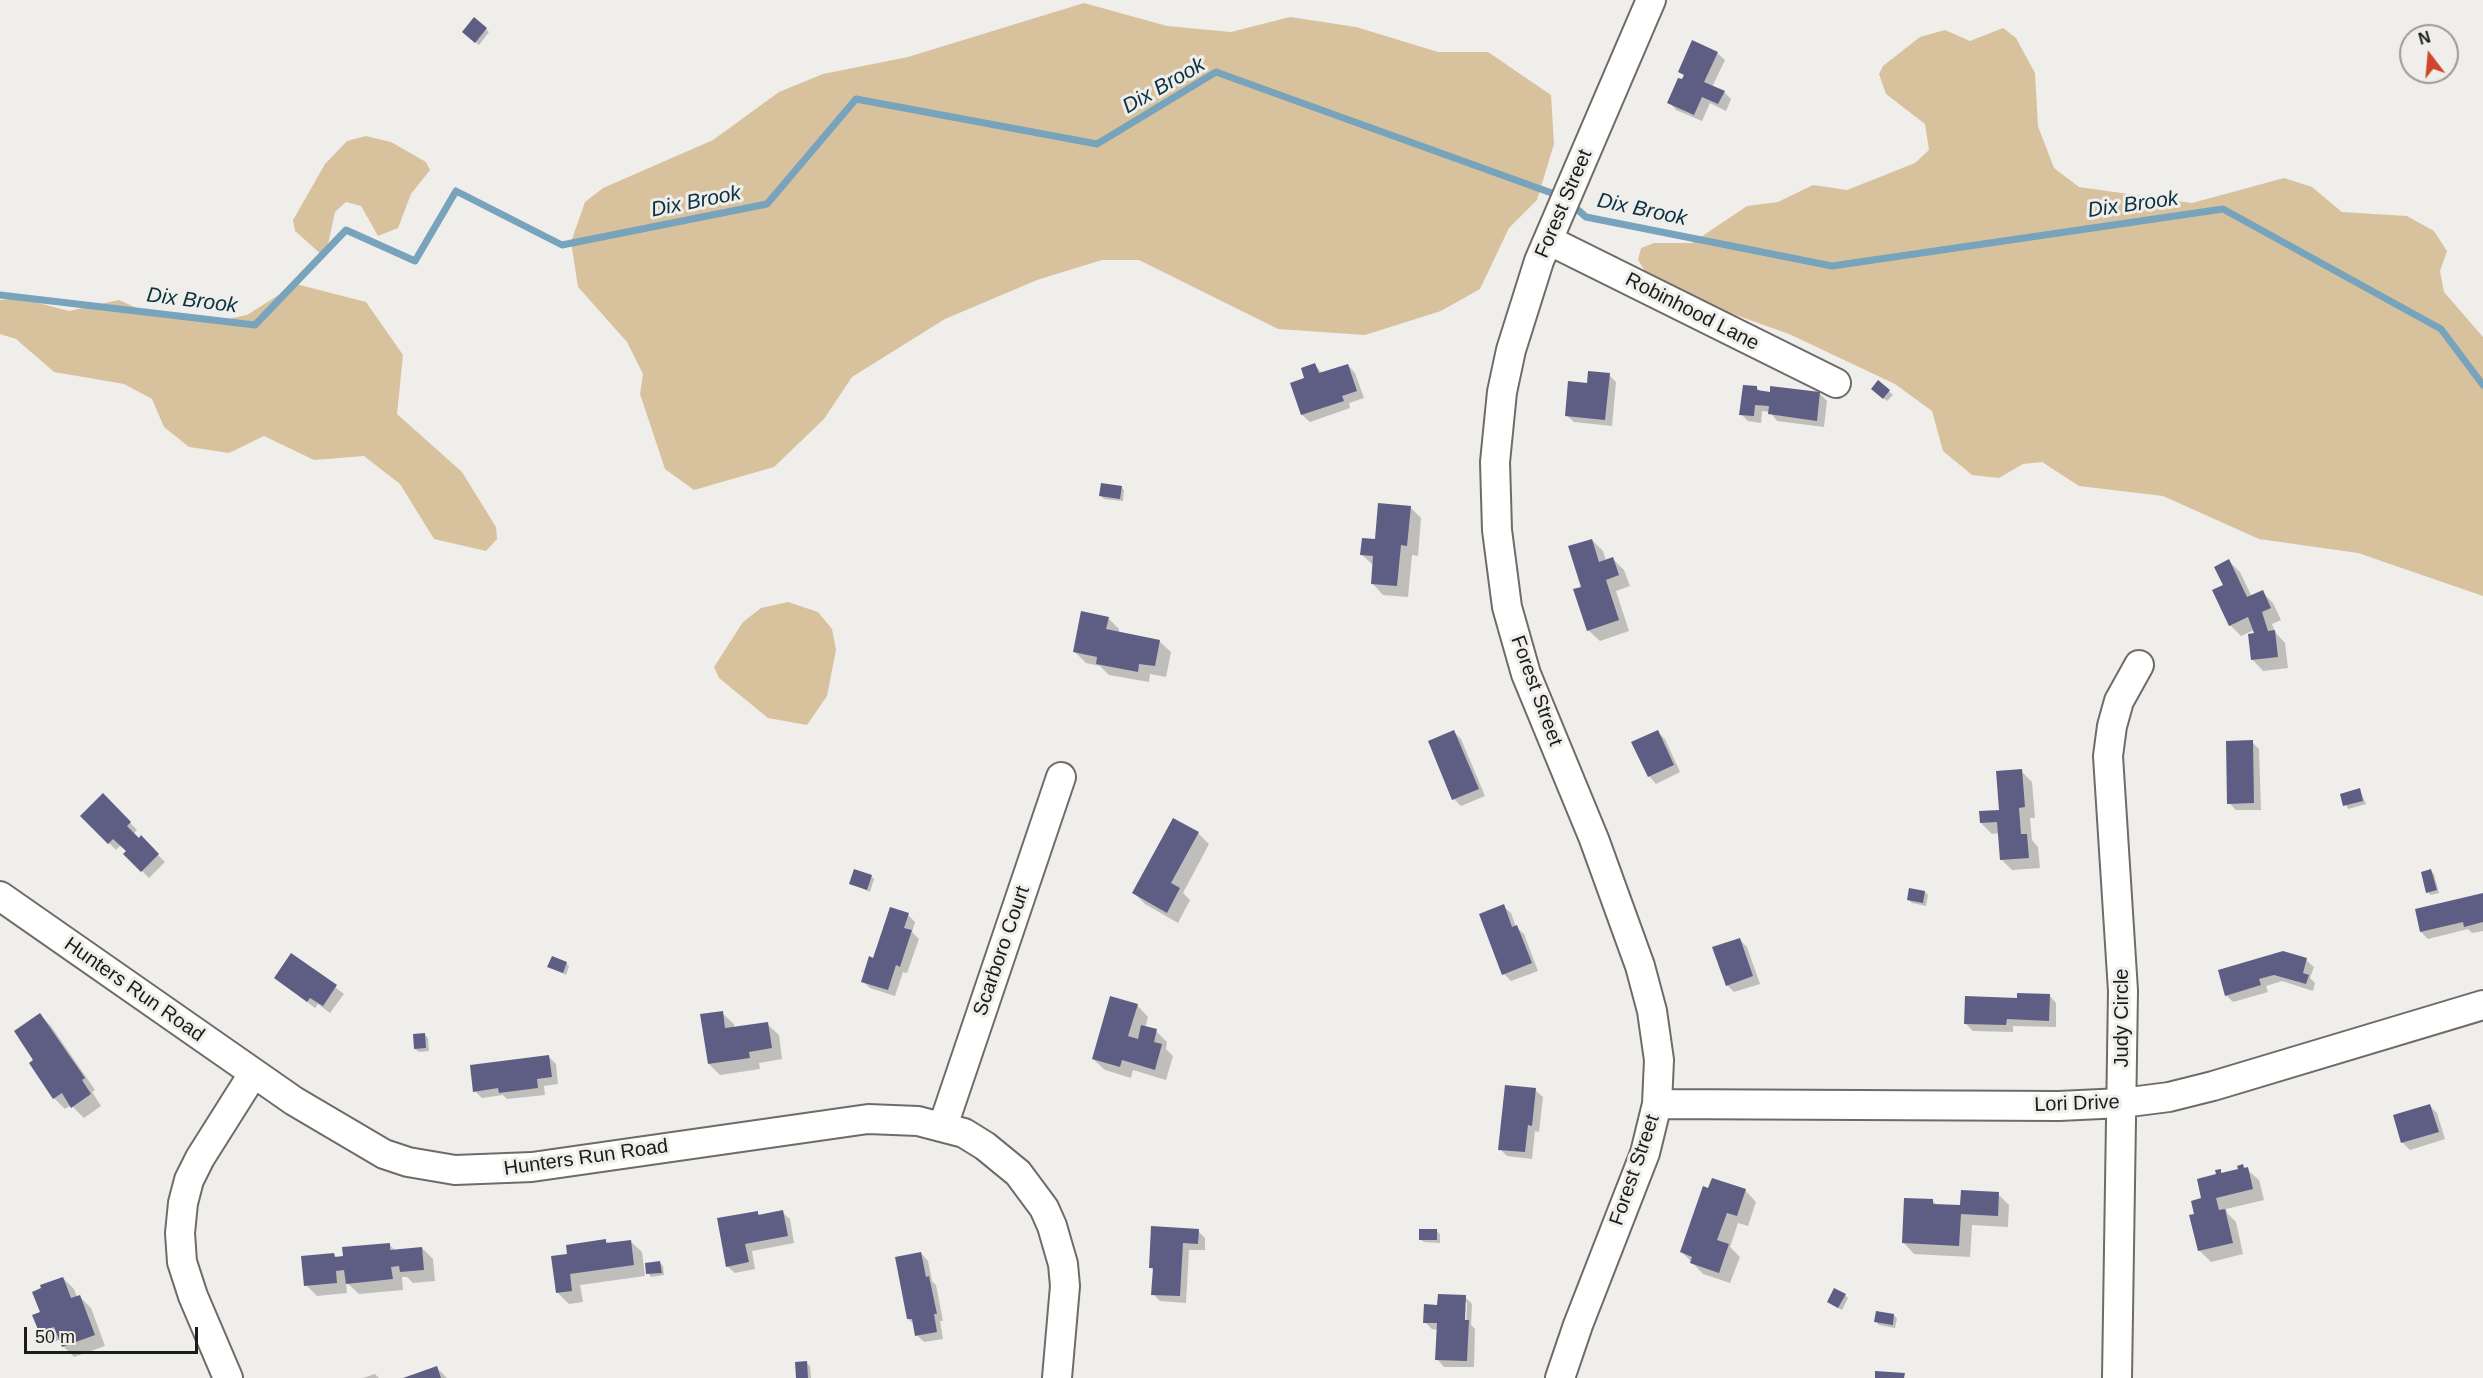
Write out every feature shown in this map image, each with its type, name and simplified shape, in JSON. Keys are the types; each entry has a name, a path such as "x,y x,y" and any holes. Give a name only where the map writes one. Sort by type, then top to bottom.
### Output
{"street":[{"name":"Forest Street","path":"1560,1378 1578,1325 1645,1153 1657,1104 1659,1060 1652,1011 1640,966 1594,839 1526,674 1507,608 1497,530 1495,462 1502,392 1511,350 1539,261 1651,0"},
{"name":"Robinhood Lane","path":"1553,229 1836,383"},
{"name":"Judy Circle","path":"2118,1378 2122,961 2108,756 2112,726 2119,701 2139,666"},
{"name":"Scarboro Court","path":"943,1126 1061,777"},
{"name":"Hunters Run Road","path":"0,896 253,1074 341,1131 384,1154 408,1162 455,1170 532,1167 860,1119 918,1121 964,1133 986,1146 1018,1173 1044,1208 1052,1226 1063,1264 1065,1286 1057,1378"},
{"name":"Lori Drive","path":"1657,1104 2059,1106 2122,1103 2213,1086 2483,1005"},
{"path":"228,1378 193,1296 182,1262 180,1233 183,1203 189,1180 200,1158 253,1074"}],"shaded area":[{"path":"1084,3 1167,26 1231,32 1290,17 1356,27 1438,52 1488,52 1551,95 1554,144 1537,200 1509,228 1480,289 1441,311 1365,335 1278,329 1139,260 1102,260 1037,280 945,319 852,377 824,419 774,467 694,490 665,469 640,394 643,374 627,342 578,287 571,242 585,202 603,188 713,140 779,92 823,74 908,57"},
{"path":"2003,28 2016,38 2035,73 2038,126 2054,168 2079,187 2192,203 2284,178 2312,187 2342,212 2407,216 2434,231 2447,251 2440,271 2444,292 2483,337 2483,596 2358,553 2259,539 2163,496 2079,486 2042,462 2023,464 1999,478 1972,475 1943,451 1932,411 1895,384 1789,334 1654,286 1638,260 1641,248 1654,243 1692,243 1747,206 1778,202 1813,185 1847,190 1915,163 1929,150 1925,124 1886,94 1879,74 1883,66 1920,37 1945,30 1970,41"},
{"path":"366,136 391,142 426,162 430,170 411,194 398,228 378,236 361,206 346,202 335,212 326,254 322,255 295,231 293,220 325,164 347,141"},
{"path":"296,284 366,302 403,355 397,414 462,472 496,527 497,539 486,551 434,539 400,484 364,456 314,460 264,436 229,453 189,447 164,427 152,399 124,384 54,372 16,339 0,334 0,300 20,298 69,311 119,300 154,316 217,321 247,315"},
{"path":"788,602 818,612 832,629 836,650 827,696 807,725 768,718 719,678 714,667 743,622 761,608"}],"building":[{"path":"474,17 487,28 475,43 462,32"},
{"path":"1692,40 1718,52 1704,82 1725,91 1718,104 1702,97 1694,115 1667,103 1678,78 1682,79 1684,75 1678,72"},
{"path":"1315,363 1319,373 1348,364 1357,391 1342,396 1344,401 1301,415 1290,383 1304,378 1301,368"},
{"path":"1588,371 1610,373 1605,420 1565,416 1568,381 1587,383"},
{"path":"1878,380 1890,390 1883,399 1871,389"},
{"path":"1743,385 1757,386 1757,390 1770,392 1770,386 1820,392 1817,421 1768,414 1769,406 1755,405 1754,416 1739,415"},
{"path":"1101,483 1122,486 1120,499 1099,496"},
{"path":"1378,503 1411,506 1407,546 1401,545 1397,586 1371,584 1373,556 1360,555 1362,538 1375,539"},
{"path":"1592,539 1599,562 1613,557 1619,575 1606,580 1619,620 1587,631 1573,589 1581,587 1568,546"},
{"path":"2229,559 2247,597 2263,590 2271,608 2262,612 2268,631 2275,630 2278,657 2251,660 2248,634 2254,633 2248,617 2229,626 2212,590 2223,585 2214,567"},
{"path":"1081,611 1109,617 1106,629 1160,640 1155,666 1139,664 1138,672 1096,664 1097,657 1073,652"},
{"path":"1454,730 1479,789 1452,800 1428,741"},
{"path":"1658,730 1674,765 1648,777 1631,742"},
{"path":"2253,740 2254,803 2227,804 2226,741"},
{"path":"2022,769 2025,807 2019,808 2021,834 2027,834 2029,858 2000,860 1997,822 1980,823 1979,811 1999,810 1996,771"},
{"path":"2360,788 2363,801 2343,806 2340,794"},
{"path":"103,793 131,822 127,826 139,838 141,835 159,854 141,872 123,854 126,851 113,839 108,844 80,816"},
{"path":"1173,818 1199,832 1171,883 1180,888 1167,913 1132,893"},
{"path":"854,869 872,875 867,890 849,884"},
{"path":"2431,869 2437,890 2426,893 2421,872"},
{"path":"1909,888 1925,891 1923,903 1907,900"},
{"path":"2483,893 2483,922 2464,927 2463,922 2420,932 2415,909"},
{"path":"1504,904 1512,927 1517,925 1532,963 1502,975 1479,914"},
{"path":"890,907 909,913 904,928 912,930 900,967 896,965 888,990 861,982 869,956 873,958"},
{"path":"1740,938 1753,976 1726,986 1712,947"},
{"path":"2283,951 2307,958 2303,973 2309,975 2306,984 2274,975 2259,979 2261,985 2225,996 2218,970"},
{"path":"291,953 337,985 323,1006 310,998 307,1002 274,978"},
{"path":"552,956 567,962 563,973 547,967"},
{"path":"2017,993 2050,994 2049,1021 2007,1019 2006,1025 1964,1024 1965,996 2017,998"},
{"path":"1110,996 1138,1004 1128,1036 1138,1039 1141,1025 1157,1029 1154,1042 1162,1044 1155,1070 1122,1060 1120,1067 1092,1059"},
{"path":"723,1011 725,1028 768,1022 772,1048 749,1052 750,1058 708,1064 700,1014"},
{"path":"40,1013 85,1078 82,1080 91,1094 71,1108 62,1093 53,1099 29,1063 33,1060 14,1031"},
{"path":"425,1033 426,1048 414,1049 413,1034"},
{"path":"549,1055 552,1077 537,1079 538,1088 499,1093 498,1088 473,1092 470,1065"},
{"path":"1505,1085 1536,1088 1532,1126 1528,1125 1525,1152 1498,1150"},
{"path":"2430,1104 2439,1132 2401,1143 2393,1115"},
{"path":"2243,1164 2244,1168 2248,1167 2253,1189 2216,1198 2219,1210 2225,1209 2233,1243 2198,1251 2189,1215 2194,1214 2191,1201 2201,1198 2197,1179 2216,1174 2215,1170 2221,1169 2221,1173 2238,1169 2237,1166"},
{"path":"1712,1178 1746,1189 1737,1216 1727,1213 1717,1240 1729,1244 1719,1273 1690,1263 1692,1257 1680,1252 1703,1186 1708,1188"},
{"path":"1961,1190 1999,1192 1998,1216 1961,1214 1959,1246 1902,1243 1904,1198 1933,1199 1933,1204 1960,1205"},
{"path":"783,1210 788,1236 745,1244 749,1262 726,1267 717,1218 758,1211 758,1215"},
{"path":"1151,1226 1199,1229 1198,1244 1183,1243 1180,1296 1151,1295 1153,1268 1149,1268"},
{"path":"1419,1229 1437,1229 1437,1240 1419,1240"},
{"path":"606,1239 606,1243 631,1240 634,1265 570,1274 572,1291 556,1293 551,1256 567,1254 566,1245"},
{"path":"390,1243 390,1250 422,1247 424,1270 400,1272 399,1266 391,1267 393,1279 346,1284 344,1270 336,1271 337,1283 304,1286 301,1256 334,1253 335,1257 343,1256 342,1247"},
{"path":"921,1252 937,1314 934,1314 937,1332 915,1336 912,1319 907,1319 895,1257"},
{"path":"660,1261 662,1273 646,1274 645,1263"},
{"path":"63,1277 71,1298 80,1295 95,1335 62,1347 54,1327 39,1332 32,1315 40,1312 32,1292 41,1288 40,1285"},
{"path":"1834,1288 1846,1294 1838,1308 1827,1302"},
{"path":"1438,1294 1466,1295 1465,1320 1469,1320 1467,1361 1435,1360 1437,1323 1423,1323 1424,1304 1437,1305"},
{"path":"1876,1311 1894,1314 1893,1325 1874,1322"},
{"path":"807,1361 808,1378 796,1378 795,1362"},
{"path":"437,1366 441,1378 403,1378"},
{"path":"1875,1371 1905,1373 1904,1378 1875,1378"}],"waterway":[{"name":"Dix Brook","path":"0,295 255,325 346,230 415,261 456,191 562,245 767,204 856,99 1097,144 1216,72 1560,196"},
{"name":"Dix Brook","path":"1571,204 1586,217 1832,266 2223,209 2441,329 2483,385"}]}
